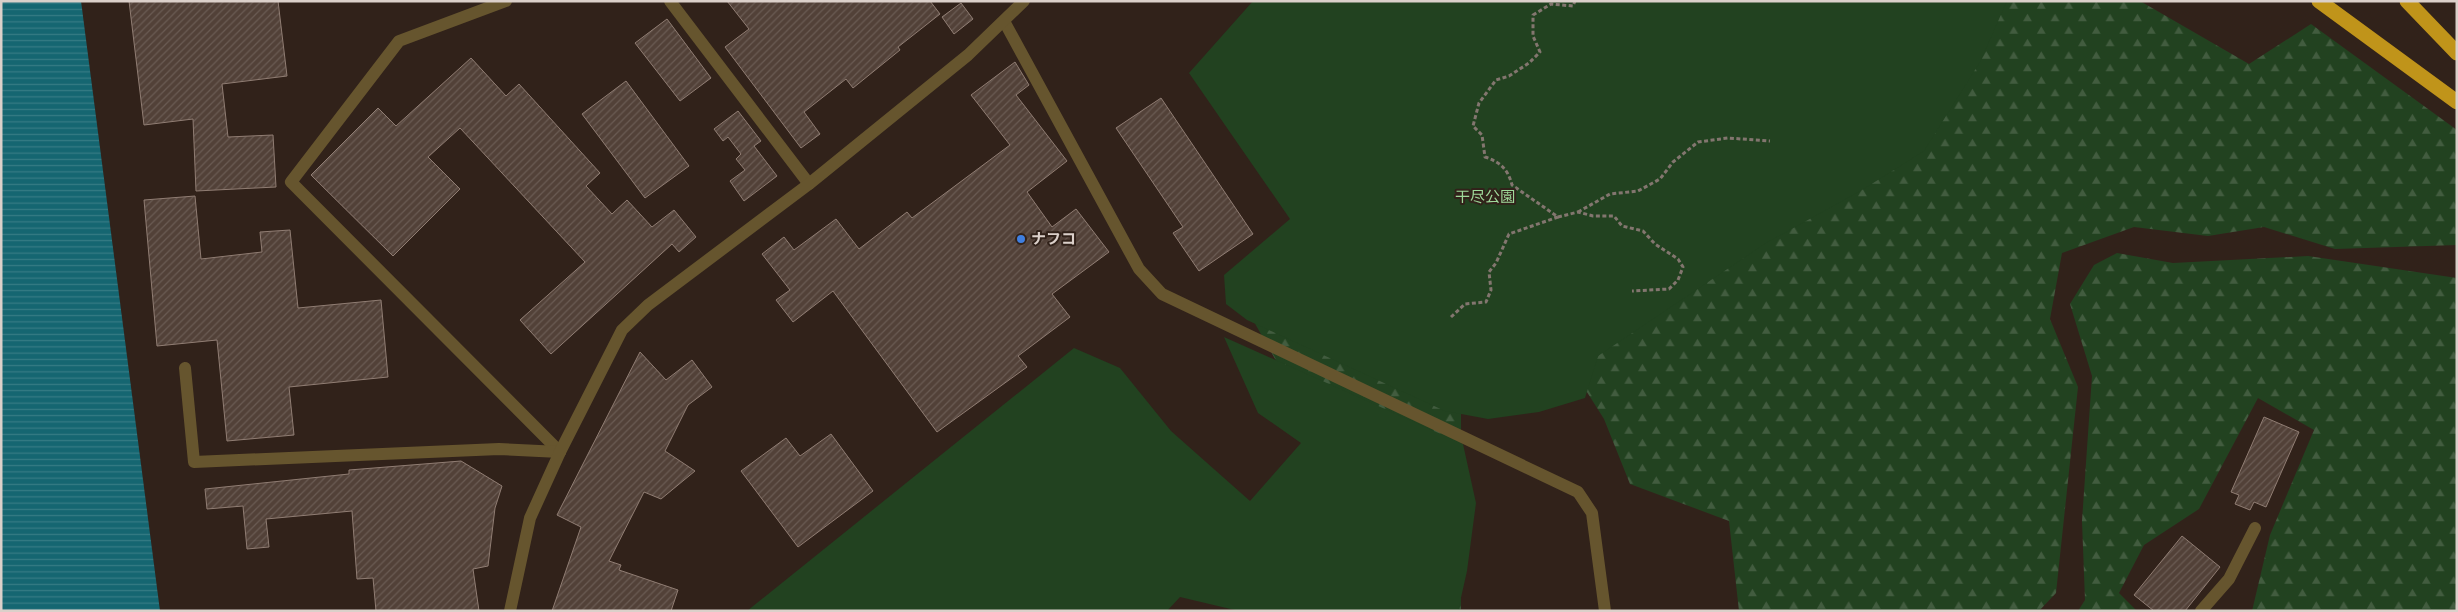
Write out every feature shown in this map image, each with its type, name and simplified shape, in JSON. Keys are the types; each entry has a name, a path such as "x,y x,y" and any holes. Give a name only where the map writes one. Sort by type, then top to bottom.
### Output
{"highway":[{"path":"2319,1 2457,102"},
{"path":"2411,6 2457,53"}],"street":[{"path":"506,1 399,41 290,182 560,452"},
{"path":"670,1 809,184"},
{"path":"510,611 530,518 560,452 622,330 648,305 809,184 968,55 1024,1"},
{"path":"1004,21 1139,269 1162,294 1578,492 1592,513 1605,611"},
{"path":"185,368 194,462 499,449 560,452"},
{"path":"2201,611 2229,579 2254,528"}],"path":[{"path":"1558,217 1512,184 1509,172 1494,160 1485,157 1482,135 1473,126 1478,103 1496,80 1522,68 1540,52 1532,36 1532,15 1551,4 1573,6 1575,1"},
{"path":"1451,317 1465,304 1486,302 1492,290 1490,272 1509,234 1578,212 1610,194 1638,191 1660,179 1672,162 1698,142 1728,138 1770,141"},
{"path":"1578,212 1593,216 1614,216 1622,226 1643,231 1655,244 1678,259 1683,266 1678,280 1669,289 1632,291"}],"green space":[{"name":"干尽公園","path":"1253,1 2007,1 1980,62 1924,151 1862,190 1766,243 1598,356 1585,398 1539,412 1488,419 1445,411 1247,320 1226,304 1224,275 1290,219 1189,73"},
{"path":"1761,1 2140,1 2249,64 2311,24 2457,130 2457,245 2335,249 2264,227 2208,236 2134,227 2062,253 2050,319 2078,387 2056,593 2039,611 1739,611 1729,521 1630,484 1604,419 1580,381 1461,389 1461,611 1360,611 1181,590 782,611 1254,518 1326,449 1249,313"},
{"path":"2117,253 2173,263 2308,256 2457,278 2457,611 2252,611 2270,535 2314,430 2258,398 2199,509 2144,545 2119,593 2137,611 2078,611 2085,600 2082,521 2092,376 2070,304 2094,265"},
{"path":"1224,337 1463,444 1476,503 1467,571 1458,611 1239,611 1180,597 1167,611 747,611 1074,348 1120,368 1171,431 1250,501 1301,443 1258,413"}],"water":[{"path":"1,1 81,1 160,611 1,611"}],"building":[{"path":"129,1 278,1 287,76 222,84 228,137 273,135 276,187 196,191 193,119 144,125"},
{"path":"727,1 930,1 940,14 898,47 900,50 853,88 846,79 804,112 820,134 801,148 725,47 749,29"},
{"path":"961,3 973,19 954,34 942,17"},
{"path":"667,19 711,78 680,101 635,43"},
{"path":"471,58 506,96 519,84 600,173 586,186 612,214 627,200 652,227 674,210 696,237 679,252 672,244 551,354 520,320 585,262 460,128 428,157 460,189 393,256 311,175 378,108 396,126"},
{"path":"1015,62 1029,85 1016,95 1067,161 1027,192 1052,227 1076,209 1109,252 1052,294 1070,317 1018,356 1027,367 937,432 833,291 793,322 776,300 790,290 762,254 784,237 794,250 836,219 859,249 907,212 912,218 1010,145 971,95"},
{"path":"626,81 689,166 645,198 582,114"},
{"path":"1161,98 1253,234 1199,271 1173,233 1183,227 1116,128"},
{"path":"738,111 761,141 754,146 777,176 744,201 730,181 745,170 736,159 741,154 728,137 723,141 714,129"},
{"path":"195,196 201,259 262,252 260,232 290,230 298,308 381,300 388,377 289,387 294,435 227,441 217,340 157,346 144,200"},
{"path":"640,352 666,380 692,360 712,387 688,405 665,451 695,471 661,499 644,492 609,561 621,565 619,570 678,590 671,611 552,611 581,527 557,515"},
{"path":"2264,417 2299,432 2266,507 2254,502 2250,510 2235,504 2239,495 2231,492"},
{"path":"831,434 873,491 798,547 741,471 786,438 800,456"},
{"path":"461,461 502,486 495,508 488,566 473,569 479,611 376,611 373,578 357,579 352,511 266,519 269,547 247,549 243,506 207,509 205,489 349,474 349,470"},
{"path":"2182,536 2220,567 2185,611 2154,611 2134,595"}],"place":[{"name":"ナフコ","path":"1021,239"}]}
